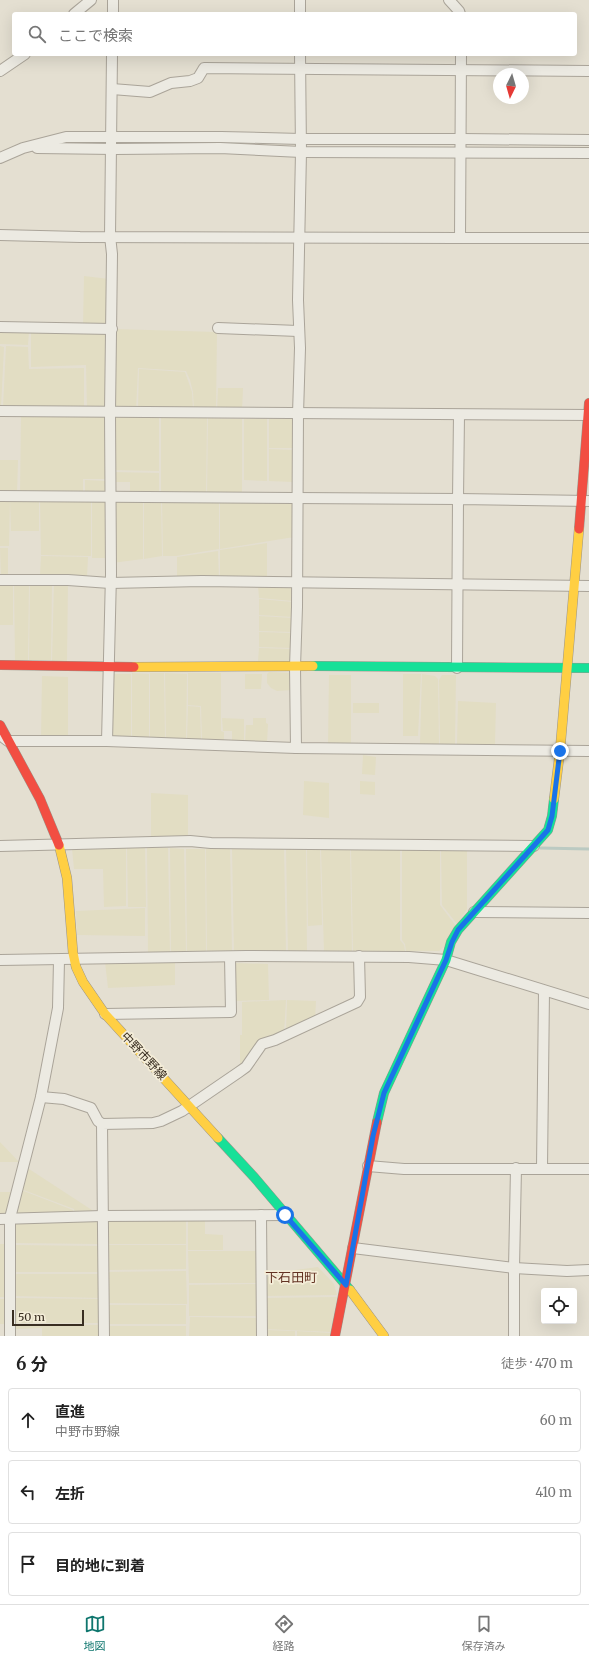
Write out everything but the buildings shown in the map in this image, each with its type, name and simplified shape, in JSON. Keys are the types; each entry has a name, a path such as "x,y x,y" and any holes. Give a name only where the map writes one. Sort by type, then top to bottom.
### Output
{"street":[{"path":"76,12 91,0"},
{"path":"113,0 113,12"},
{"path":"300,0 300,12"},
{"path":"449,0 460,12"},
{"path":"0,71 22,56"},
{"path":"107,741 112,329 112,254 110,236 112,56"},
{"path":"296,748 295,667 300,348 298,331 301,152 300,56"},
{"path":"460,56 460,238"},
{"path":"112,89 150,92 171,83 190,81 198,78 204,68 589,71"},
{"path":"0,158 23,148 66,137 589,140"},
{"path":"23,148 220,148 301,152 589,153"},
{"path":"0,235 244,236 299,238 589,238"},
{"path":"0,328 112,329"},
{"path":"218,328 298,331"},
{"path":"335,1336 346,1285 373,1136 384,1093 446,960 458,930 548,830 552,816 560,751 574,586 585,501 589,403"},
{"path":"0,411 589,415"},
{"path":"457,668 459,583 459,415"},
{"path":"0,496 585,501"},
{"path":"0,580 68,580 110,583 202,581 296,583 459,583 589,586"},
{"path":"0,665 109,667 589,668"},
{"name":"中野市野線","path":"0,725 4,738 38,795 59,845 63,858 68,895 74,959 80,977 88,991 105,1014 254,1178 346,1285 384,1336"},
{"path":"4,738 296,748 589,751"},
{"path":"0,846 190,841 534,846"},
{"path":"474,912 589,913"},
{"path":"41,1097 64,1099 91,1108 98,1121 102,1124 153,1123 175,1115 246,1067 262,1044 275,1040 357,1002 360,997 359,956"},
{"path":"0,960 409,956 446,960 589,1004"},
{"path":"105,1014 231,1012 230,957"},
{"path":"10,1336 5,1219 41,1097 58,1008 59,960"},
{"path":"542,1168 544,991"},
{"path":"102,1124 104,1336"},
{"path":"368,1166 404,1169 589,1169"},
{"path":"514,1336 516,1168"},
{"path":"262,1215 262,1336"},
{"path":"5,1219 102,1216 285,1215"},
{"path":"353,1248 514,1268 567,1271 589,1270"}],"shaded area":[{"path":"84,276 109,279 109,327 83,326"},
{"path":"114,329 217,332 216,410 194,410 193,392 186,371 138,368 136,410 112,409"},
{"path":"0,331 29,331 28,345 0,344"},
{"path":"31,331 109,332 107,409 87,408 86,365 31,367"},
{"path":"0,346 4,347 1,407 0,407"},
{"path":"6,346 28,347 29,369 84,368 84,409 3,407"},
{"path":"139,369 185,372 192,392 193,410 138,409"},
{"path":"218,388 243,388 242,411 217,410"},
{"path":"108,416 108,479 83,479 83,495 20,494 21,417"},
{"path":"112,417 159,417 159,471 113,470"},
{"path":"161,417 207,418 206,496 161,495"},
{"path":"208,418 242,419 242,496 207,496"},
{"path":"244,419 267,419 267,481 244,480"},
{"path":"269,419 293,419 293,448 269,448"},
{"path":"269,449 293,450 293,482 269,481"},
{"path":"0,460 18,460 17,494 0,493"},
{"path":"112,472 159,473 159,494 130,494 130,482 112,482"},
{"path":"85,480 108,481 109,495 85,494"},
{"path":"112,498 143,500 143,559 112,563"},
{"path":"0,499 10,499 9,546 0,546"},
{"path":"144,499 161,500 162,556 144,559"},
{"path":"10,500 39,500 39,531 11,531"},
{"path":"40,500 91,500 91,556 41,555"},
{"path":"92,500 107,500 106,558 92,558"},
{"path":"162,500 219,501 219,549 176,556 163,556"},
{"path":"220,501 294,502 294,537 220,549"},
{"path":"267,543 267,580 220,580 220,550"},
{"path":"0,548 8,548 8,577 1,577"},
{"path":"218,551 219,579 177,579 177,557"},
{"path":"41,556 88,557 87,577 40,576"},
{"path":"0,582 13,582 13,625 0,625"},
{"path":"14,583 29,583 28,660 15,660"},
{"path":"30,583 52,583 51,660 29,660"},
{"path":"54,583 68,583 67,661 52,661"},
{"path":"258,585 293,586 293,601 259,598"},
{"path":"259,599 293,602 293,617 259,615"},
{"path":"259,616 293,618 293,632 259,631"},
{"path":"259,632 293,633 293,648 259,647"},
{"path":"259,648 292,649 291,662 258,661"},
{"path":"269,672 291,673 292,690 277,691 271,688 267,683 267,674"},
{"path":"132,673 149,674 149,739 132,738"},
{"path":"150,673 164,673 165,739 150,739"},
{"path":"165,673 187,674 186,739 166,739"},
{"path":"188,673 221,673 221,731 224,732 224,740 202,740 201,706 188,705"},
{"path":"112,674 131,674 131,739 111,739"},
{"path":"245,674 262,674 261,689 245,689"},
{"path":"403,674 421,674 418,736 403,736"},
{"path":"422,674 435,676 438,679 439,744 420,744"},
{"path":"329,675 351,675 351,744 328,744"},
{"path":"442,675 456,675 455,744 440,744 439,680"},
{"path":"42,676 68,677 68,737 41,737"},
{"path":"458,701 496,703 495,744 457,744"},
{"path":"353,703 379,703 379,713 353,713"},
{"path":"188,706 200,707 201,740 187,739"},
{"path":"222,718 244,719 244,742 232,741 232,731 223,731"},
{"path":"253,718 266,718 266,723 268,724 267,743 245,742 246,725 253,725"},
{"path":"363,755 376,757 375,775 362,774"},
{"path":"304,781 329,783 329,818 303,815"},
{"path":"360,781 375,782 375,795 360,794"},
{"path":"151,793 188,795 188,836 151,836"},
{"path":"126,847 126,906 104,907 103,869 74,869 72,849"},
{"path":"127,848 145,848 146,907 128,907"},
{"path":"147,848 168,848 170,953 148,954"},
{"path":"170,848 184,849 186,953 171,953"},
{"path":"186,849 205,849 206,953 187,953"},
{"path":"206,849 230,849 232,952 207,953"},
{"path":"232,849 284,849 286,952 234,952"},
{"path":"286,849 306,850 307,952 288,952"},
{"path":"307,849 320,849 322,925 308,926"},
{"path":"321,849 350,849 352,952 324,952"},
{"path":"351,849 400,849 400,940 404,945 405,951 353,951"},
{"path":"402,849 440,850 440,905 456,926 444,947 439,951 406,951 405,944 402,940"},
{"path":"441,850 467,851 467,909 457,924 442,905"},
{"path":"145,908 145,936 77,935 76,911"},
{"path":"105,962 175,962 175,985 108,988"},
{"path":"234,963 268,964 269,1000 234,1001"},
{"path":"286,1000 284,1033 240,1068 242,1002"},
{"path":"287,1000 316,1001 315,1020 286,1033"},
{"path":"0,1142 19,1162 0,1162"},
{"path":"26,1167 98,1214 75,1214 74,1209 21,1189"},
{"path":"21,1190 73,1210 73,1215 14,1216"},
{"path":"0,1192 13,1192 5,1215 0,1215"},
{"path":"205,1218 205,1234 223,1235 223,1250 188,1250 188,1219"},
{"path":"105,1219 186,1219 186,1244 106,1244"},
{"path":"99,1221 99,1244 14,1243 14,1223"},
{"path":"0,1244 6,1244 6,1297 0,1297"},
{"path":"14,1245 100,1246 100,1272 14,1272"},
{"path":"105,1245 186,1245 186,1269 106,1270"},
{"path":"188,1251 259,1251 259,1283 189,1283"},
{"path":"318,1267 334,1284 337,1295 265,1296 266,1279 272,1273"},
{"path":"186,1271 187,1304 107,1303 106,1272"},
{"path":"15,1274 100,1274 101,1298 14,1296"},
{"path":"259,1284 259,1316 189,1316 189,1285"},
{"path":"337,1297 331,1332 264,1329 265,1298"},
{"path":"14,1298 101,1299 101,1323 14,1323"},
{"path":"0,1299 6,1299 6,1324 0,1324"},
{"path":"106,1305 186,1305 186,1324 106,1324"},
{"path":"190,1317 260,1318 259,1336 189,1336"},
{"path":"15,1324 101,1325 101,1336 42,1336 42,1328 16,1329"},
{"path":"107,1326 186,1326 186,1336 107,1336"},
{"path":"265,1330 295,1331 295,1336 265,1336"},
{"path":"297,1331 331,1333 330,1336 297,1336"}],"waterway":[{"path":"540,848 589,849"}],"traffic: fast":[{"path":"313,666 589,668"},
{"path":"377,1122 384,1093 446,960 451,942 458,930 548,830 552,816 554,799"},
{"path":"218,1138 254,1177 350,1290"}],"traffic: slow":[{"path":"554,799 560,751 579,529"},
{"path":"134,667 313,666"},
{"path":"59,845 67,878 73,953 76,967 83,982 105,1014 218,1138"},
{"path":"350,1290 384,1336"}],"traffic: jam":[{"path":"579,529 589,403"},
{"path":"0,665 134,667"},
{"path":"0,725 40,799 59,845"},
{"path":"335,1336 377,1122"}],"district":[{"name":"下石田町","path":"291,1277"}],"route":[{"path":"285,1215 346,1285 373,1136 384,1093 446,960 458,930 548,830 552,816 560,751"}]}
